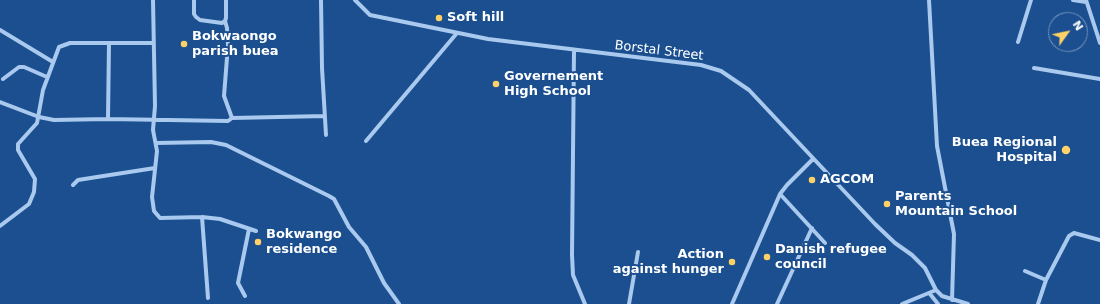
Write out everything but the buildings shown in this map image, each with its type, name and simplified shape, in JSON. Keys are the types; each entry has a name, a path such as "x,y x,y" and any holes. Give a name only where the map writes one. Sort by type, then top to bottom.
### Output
{"street":[{"path":"153,0 155,106 153,130 156,143 152,197 157,216 160,218 202,217 220,219 256,231"},
{"path":"194,0 194,14 196,17 207,21 222,23 224,21"},
{"path":"226,0 226,18 224,21 227,28 228,45 224,99 231,112 232,118"},
{"path":"321,0 326,135"},
{"name":"Borstal Street","path":"355,0 370,15 457,33 488,39 574,51 701,65 721,71 749,90 875,224 925,268 936,290"},
{"path":"929,0 937,146 954,234 952,300"},
{"path":"1018,42 1031,0"},
{"path":"1073,0 1086,1 1100,43"},
{"path":"0,30 52,62"},
{"path":"366,141 457,33"},
{"path":"108,43 108,119"},
{"path":"0,226 30,204 34,192 35,179 18,150 18,144 37,123 43,90 52,62 59,47 64,44 153,43"},
{"path":"574,51 572,255 573,275 586,304"},
{"path":"3,79 19,67 24,67 47,77"},
{"path":"1034,68 1100,79"},
{"path":"0,102 39,118 54,120 88,121 108,119 228,121 232,118 325,116"},
{"path":"156,143 211,142 226,145 334,199 349,227 366,247 384,283 399,304"},
{"path":"732,304 780,194 813,159"},
{"path":"73,185 78,180 113,173 155,168"},
{"path":"780,194 825,243"},
{"path":"202,217 208,298"},
{"path":"777,304 812,228"},
{"path":"245,296 238,282 249,229"},
{"path":"1038,304 1046,280 1071,234 1074,233 1100,240"},
{"path":"629,304 638,252"},
{"path":"1025,271 1046,280"},
{"path":"902,304 930,294 936,290 942,296 968,304"},
{"path":"930,294 938,304"}],"place":[{"name":"Soft hill","path":"439,18"},
{"name":"Bokwaongo parish buea","path":"184,44"},
{"name":"Governement High School","path":"496,84"},
{"name":"Buea Regional Hospital","path":"1066,150"},
{"name":"AGCOM","path":"812,180"},
{"name":"Parents Mountain School","path":"887,204"},
{"name":"Bokwango residence","path":"258,242"},
{"name":"Danish refugee council","path":"767,257"},
{"name":"Action against hunger","path":"732,262"}]}
